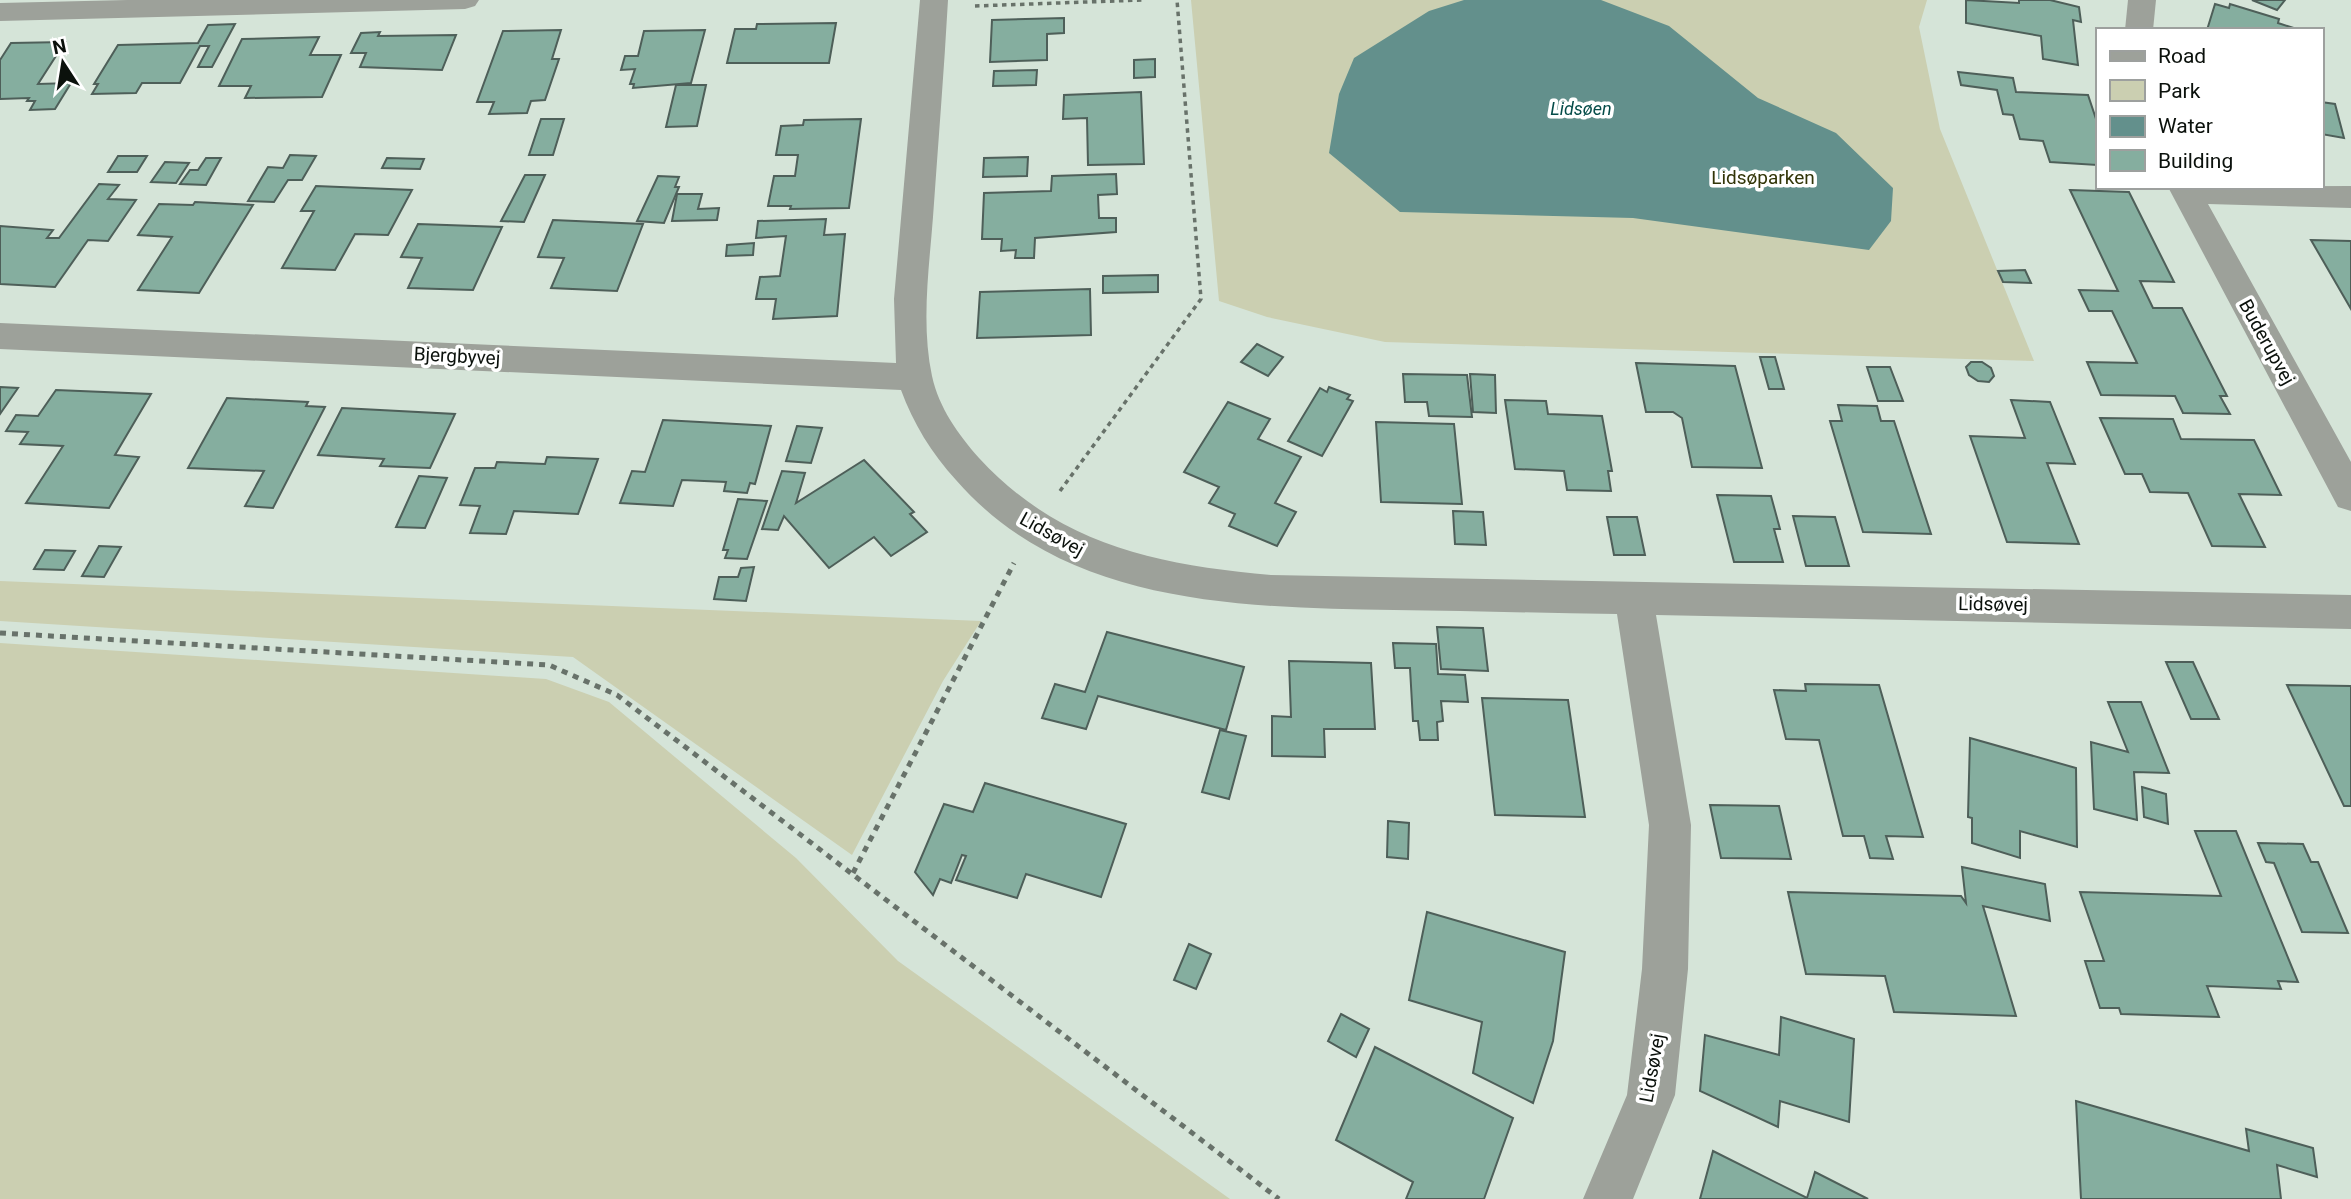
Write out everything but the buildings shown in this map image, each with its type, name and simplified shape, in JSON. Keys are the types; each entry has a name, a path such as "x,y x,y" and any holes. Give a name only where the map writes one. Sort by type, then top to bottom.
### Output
{"street":[{"path":"0,12 465,0"},
{"path":"2139,28 2142,0"},
{"name":"Lidsøvej","path":"934,4 910,310 915,377 937,432 977,484 1033,528 1069,547 1142,575 1223,588 2351,612"},
{"path":"2184,190 2351,197"},
{"name":"Buderupvej","path":"2184,190 2351,496"},
{"name":"Bjergbyvej","path":"0,336 915,377"},
{"name":"Lidsøvej","path":"1608,1199 1651,1095 1665,970 1670,825 1634,597"}],"path":[{"path":"934,4 1142,0"},
{"path":"853,873 1033,528 1202,299 1177,0"},
{"path":"0,633 549,665 617,695 1279,1199"}],"green space":[{"name":"Lidsøparken","path":"1191,0 1927,0 1919,27 1940,129 2034,361 1385,342 1267,317 1219,301"},
{"path":"0,581 981,621 943,681 852,855 573,657 0,621"},
{"path":"0,643 546,679 609,702 796,858 898,961 1230,1199 0,1199"}],"water":[{"name":"Lidsøen","path":"1464,0 1601,0 1669,26 1758,98 1836,133 1893,188 1891,221 1869,250 1633,218 1400,212 1329,153 1339,94 1354,58 1429,11"}]}
